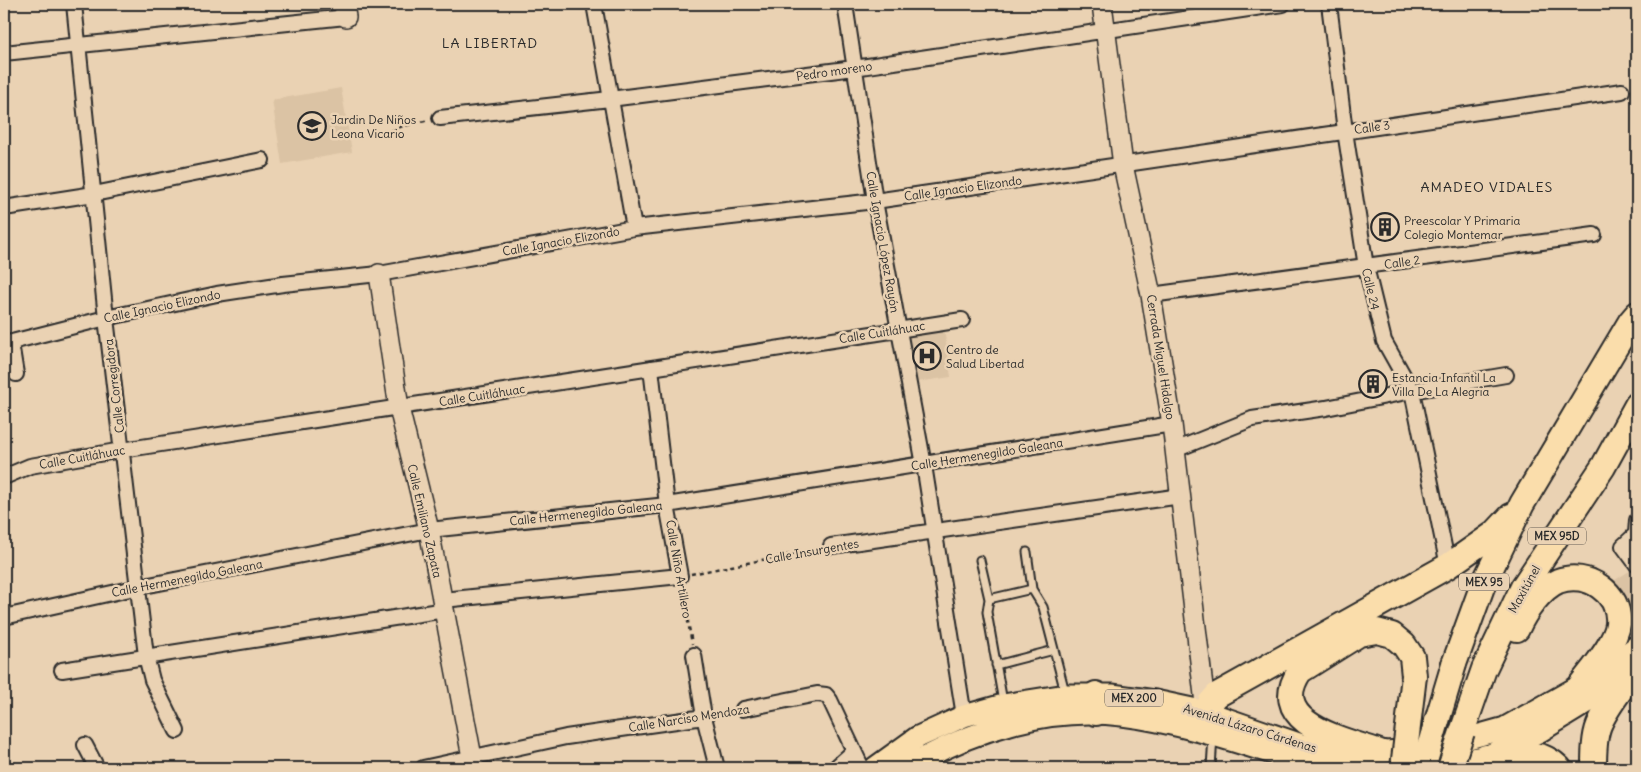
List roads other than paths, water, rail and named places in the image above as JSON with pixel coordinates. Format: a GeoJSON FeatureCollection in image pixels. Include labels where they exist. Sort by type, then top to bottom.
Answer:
{"type":"FeatureCollection","features":[{"type":"Feature","properties":{"kind":"highway"},"geometry":{"type":"LineString","coordinates":[[1206,712],[1210,703],[1217,695],[1448,566],[1495,533],[1522,504],[1631,321],[1637,314]]}},
{"type":"Feature","properties":{"kind":"highway","name":"Maxitúnel"},"geometry":{"type":"LineString","coordinates":[[1450,768],[1484,669],[1523,587],[1603,467],[1637,405]]}},
{"type":"Feature","properties":{"kind":"highway","name":"MEX 95"},"geometry":{"type":"LineString","coordinates":[[1423,768],[1454,664],[1482,587],[1522,504]]}},
{"type":"Feature","properties":{"kind":"highway"},"geometry":{"type":"LineString","coordinates":[[1462,732],[1487,704],[1509,646],[1523,617],[1538,596],[1557,581],[1577,578],[1593,582],[1607,592],[1616,606],[1618,625],[1608,648],[1580,686]]}},
{"type":"Feature","properties":{"kind":"highway"},"geometry":{"type":"LineString","coordinates":[[1377,631],[1392,635],[1404,644],[1412,657],[1414,676],[1399,760],[1318,731],[1303,720],[1294,708],[1291,693],[1295,678],[1300,671],[1359,634],[1377,631]]}},
{"type":"Feature","properties":{"kind":"highway"},"geometry":{"type":"LineString","coordinates":[[1594,768],[1598,726],[1613,700],[1635,672]]}},
{"type":"Feature","properties":{"kind":"highway"},"geometry":{"type":"LineString","coordinates":[[1486,757],[1522,754],[1540,755],[1560,768]]}},
{"type":"Feature","properties":{"kind":"main road","name":"MEX 200"},"geometry":{"type":"LineString","coordinates":[[1399,760],[1504,728],[1580,686],[1620,660],[1637,646]]}},
{"type":"Feature","properties":{"kind":"main road","name":"MEX 200"},"geometry":{"type":"LineString","coordinates":[[1399,760],[1486,757],[1540,731],[1635,672]]}},
{"type":"Feature","properties":{"kind":"main road","name":"Avenida Lázaro Cárdenas"},"geometry":{"type":"LineString","coordinates":[[875,768],[918,737],[964,716],[1003,705],[1066,695],[1096,704],[1122,715],[1213,736],[1321,767]]}},
{"type":"Feature","properties":{"kind":"main road","name":"Avenida Lázaro Cárdenas"},"geometry":{"type":"LineString","coordinates":[[907,768],[957,742],[1012,723],[1096,704],[1155,701],[1206,712],[1313,749],[1399,760]]}},
{"type":"Feature","properties":{"kind":"street","name":"Calle Corregidora"},"geometry":{"type":"LineString","coordinates":[[74,4],[106,318],[146,656],[152,680],[177,731]]}},
{"type":"Feature","properties":{"kind":"street"},"geometry":{"type":"LineString","coordinates":[[594,4],[634,228]]}},
{"type":"Feature","properties":{"kind":"street","name":"Calle Ignacio López Rayón"},"geometry":{"type":"LineString","coordinates":[[845,4],[875,201],[924,464],[933,531],[964,716]]}},
{"type":"Feature","properties":{"kind":"street","name":"Cerrada Miguel Hidalgo"},"geometry":{"type":"LineString","coordinates":[[1102,4],[1124,165],[1151,296],[1172,424],[1206,712]]}},
{"type":"Feature","properties":{"kind":"street","name":"Pedro moreno"},"geometry":{"type":"LineString","coordinates":[[440,118],[610,99],[854,68],[1106,32],[1283,4]]}},
{"type":"Feature","properties":{"kind":"street","name":"Calle 24"},"geometry":{"type":"LineString","coordinates":[[1329,4],[1345,132],[1366,267],[1384,342],[1412,391],[1448,566]]}},
{"type":"Feature","properties":{"kind":"street"},"geometry":{"type":"LineString","coordinates":[[4,54],[345,10]]}},
{"type":"Feature","properties":{"kind":"street","name":"Calle 3"},"geometry":{"type":"LineString","coordinates":[[1124,165],[1622,91]]}},
{"type":"Feature","properties":{"kind":"street"},"geometry":{"type":"LineString","coordinates":[[4,208],[94,194],[262,160]]}},
{"type":"Feature","properties":{"kind":"street","name":"Calle Ignacio Elizondo"},"geometry":{"type":"LineString","coordinates":[[7,343],[106,318],[227,292],[378,274],[634,228],[875,201],[1124,165]]}},
{"type":"Feature","properties":{"kind":"street","name":"Calle 2"},"geometry":{"type":"LineString","coordinates":[[1151,296],[1594,235]]}},
{"type":"Feature","properties":{"kind":"street","name":"Calle Emiliano Zapata"},"geometry":{"type":"LineString","coordinates":[[378,274],[399,408],[444,605],[473,763]]}},
{"type":"Feature","properties":{"kind":"street","name":"Calle Cuitláhuac"},"geometry":{"type":"LineString","coordinates":[[4,477],[30,466],[122,450],[962,320]]}},
{"type":"Feature","properties":{"kind":"street"},"geometry":{"type":"LineString","coordinates":[[7,343],[16,374]]}},
{"type":"Feature","properties":{"kind":"street","name":"Calle Niño Artillero"},"geometry":{"type":"LineString","coordinates":[[444,605],[680,576],[667,505],[651,368]]}},
{"type":"Feature","properties":{"kind":"street"},"geometry":{"type":"LineString","coordinates":[[1175,450],[1252,418],[1326,408],[1506,375]]}},
{"type":"Feature","properties":{"kind":"street","name":"Calle Hermenegildo Galeana"},"geometry":{"type":"LineString","coordinates":[[4,617],[139,587],[428,530],[667,505],[1172,424]]}},
{"type":"Feature","properties":{"kind":"street","name":"Calle Insurgentes"},"geometry":{"type":"LineString","coordinates":[[831,546],[1181,496]]}},
{"type":"Feature","properties":{"kind":"street"},"geometry":{"type":"LineString","coordinates":[[1637,520],[1636,534],[1623,546],[1637,565]]}},
{"type":"Feature","properties":{"kind":"street"},"geometry":{"type":"LineString","coordinates":[[62,670],[444,605]]}},
{"type":"Feature","properties":{"kind":"street"},"geometry":{"type":"LineString","coordinates":[[694,655],[704,717],[717,768]]}},
{"type":"Feature","properties":{"kind":"street","name":"Calle Narciso Mendoza"},"geometry":{"type":"LineString","coordinates":[[742,710],[817,694],[826,695],[862,768]]}},
{"type":"Feature","properties":{"kind":"street","name":"Calle Narciso Mendoza"},"geometry":{"type":"LineString","coordinates":[[423,768],[473,763],[566,737],[704,717]]}},
{"type":"Feature","properties":{"kind":"street"},"geometry":{"type":"LineString","coordinates":[[85,745],[96,768]]}},
{"type":"Feature","properties":{"kind":"street"},"geometry":{"type":"LineString","coordinates":[[835,768],[854,751]]}},
{"type":"Feature","properties":{"kind":"lane"},"geometry":{"type":"LineString","coordinates":[[1027,552],[1032,590],[1043,607],[1066,695]]}},
{"type":"Feature","properties":{"kind":"lane"},"geometry":{"type":"LineString","coordinates":[[980,560],[989,599],[987,612],[1003,705]]}},
{"type":"Feature","properties":{"kind":"lane"},"geometry":{"type":"LineString","coordinates":[[989,599],[1032,590]]}},
{"type":"Feature","properties":{"kind":"lane"},"geometry":{"type":"LineString","coordinates":[[996,664],[1054,650]]}},
{"type":"Feature","properties":{"kind":"lane"},"geometry":{"type":"LineString","coordinates":[[1211,768],[1213,736]]}},
{"type":"Feature","properties":{"kind":"place","name":"Jardin De Niños Leona Vicario"},"geometry":{"type":"Point","coordinates":[312,126]}},
{"type":"Feature","properties":{"kind":"place","name":"Preescolar Y Primaria Colegio Montemar"},"geometry":{"type":"Point","coordinates":[1385,227]}},
{"type":"Feature","properties":{"kind":"place","name":"Centro de Salud Libertad"},"geometry":{"type":"Point","coordinates":[927,356]}},
{"type":"Feature","properties":{"kind":"place","name":"Estancia Infantil La Villa De La Alegria"},"geometry":{"type":"Point","coordinates":[1373,384]}},
{"type":"Feature","properties":{"kind":"district","name":"LA LIBERTAD"},"geometry":{"type":"Point","coordinates":[490,43]}},
{"type":"Feature","properties":{"kind":"district","name":"AMADEO VIDALES"},"geometry":{"type":"Point","coordinates":[1487,187]}}]}
